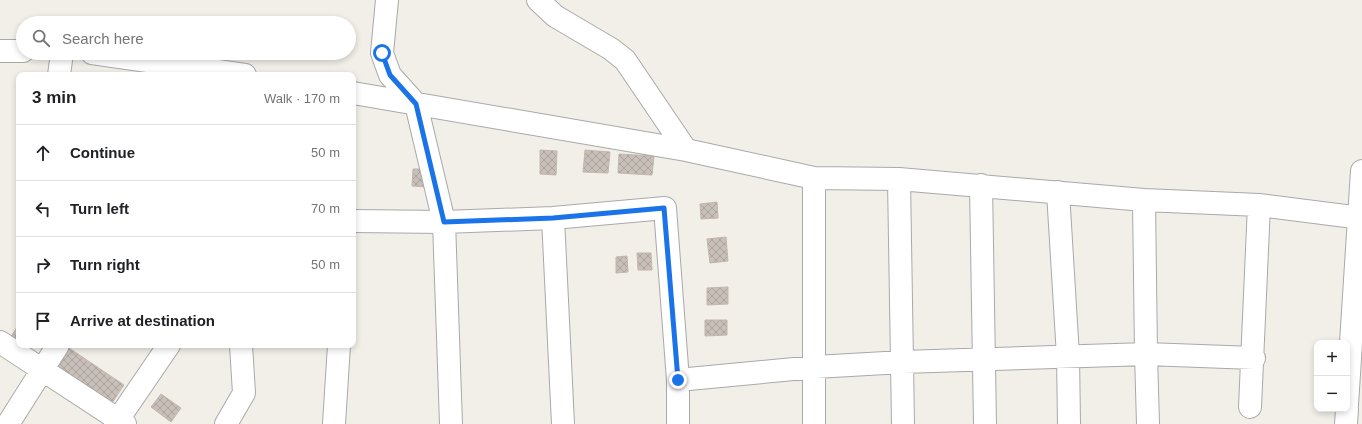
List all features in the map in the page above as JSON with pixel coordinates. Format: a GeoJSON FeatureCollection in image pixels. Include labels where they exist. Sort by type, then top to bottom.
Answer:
{"type":"FeatureCollection","features":[{"type":"Feature","properties":{"kind":"street"},"geometry":{"type":"LineString","coordinates":[[387,0],[382,53],[390,75],[416,104],[444,222],[451,424]]}},
{"type":"Feature","properties":{"kind":"street"},"geometry":{"type":"LineString","coordinates":[[538,0],[555,16],[611,49],[625,60],[686,150]]}},
{"type":"Feature","properties":{"kind":"street"},"geometry":{"type":"LineString","coordinates":[[0,51],[16,51]]}},
{"type":"Feature","properties":{"kind":"street"},"geometry":{"type":"LineString","coordinates":[[59,72],[61,60]]}},
{"type":"Feature","properties":{"kind":"street"},"geometry":{"type":"LineString","coordinates":[[117,60],[146,68],[203,72]]}},
{"type":"Feature","properties":{"kind":"street"},"geometry":{"type":"LineString","coordinates":[[356,94],[686,150],[814,178],[899,179],[1144,200],[1259,205],[1360,218]]}},
{"type":"Feature","properties":{"kind":"street"},"geometry":{"type":"LineString","coordinates":[[1349,376],[1362,171]]}},
{"type":"Feature","properties":{"kind":"street"},"geometry":{"type":"LineString","coordinates":[[814,178],[814,424]]}},
{"type":"Feature","properties":{"kind":"street"},"geometry":{"type":"LineString","coordinates":[[899,179],[904,424]]}},
{"type":"Feature","properties":{"kind":"street"},"geometry":{"type":"LineString","coordinates":[[981,185],[985,424]]}},
{"type":"Feature","properties":{"kind":"street"},"geometry":{"type":"LineString","coordinates":[[1058,192],[1068,356],[1069,424]]}},
{"type":"Feature","properties":{"kind":"street"},"geometry":{"type":"LineString","coordinates":[[1144,200],[1148,424]]}},
{"type":"Feature","properties":{"kind":"street"},"geometry":{"type":"LineString","coordinates":[[1250,407],[1254,358],[1259,205]]}},
{"type":"Feature","properties":{"kind":"street"},"geometry":{"type":"LineString","coordinates":[[356,221],[444,222],[553,218],[664,208],[678,380],[678,424]]}},
{"type":"Feature","properties":{"kind":"street"},"geometry":{"type":"LineString","coordinates":[[553,218],[563,424]]}},
{"type":"Feature","properties":{"kind":"street"},"geometry":{"type":"LineString","coordinates":[[0,342],[119,422],[167,348]]}},
{"type":"Feature","properties":{"kind":"street"},"geometry":{"type":"LineString","coordinates":[[8,424],[56,348]]}},
{"type":"Feature","properties":{"kind":"street"},"geometry":{"type":"LineString","coordinates":[[226,424],[244,393],[241,348]]}},
{"type":"Feature","properties":{"kind":"street"},"geometry":{"type":"LineString","coordinates":[[334,424],[339,348]]}},
{"type":"Feature","properties":{"kind":"street"},"geometry":{"type":"LineString","coordinates":[[678,380],[815,367],[902,362],[1146,354],[1254,358]]}},
{"type":"Feature","properties":{"kind":"street"},"geometry":{"type":"LineString","coordinates":[[1346,424],[1347,412]]}},
{"type":"Feature","properties":{"kind":"building"},"geometry":{"type":"Polygon","coordinates":[[[540,150],[557,151],[556,175],[540,174],[540,150]]]}},
{"type":"Feature","properties":{"kind":"building"},"geometry":{"type":"Polygon","coordinates":[[[585,150],[610,152],[608,173],[583,172],[585,150]]]}},
{"type":"Feature","properties":{"kind":"building"},"geometry":{"type":"Polygon","coordinates":[[[619,154],[654,156],[652,175],[618,173],[619,154]]]}},
{"type":"Feature","properties":{"kind":"building"},"geometry":{"type":"Polygon","coordinates":[[[413,169],[427,169],[426,187],[412,186],[413,169]]]}},
{"type":"Feature","properties":{"kind":"building"},"geometry":{"type":"Polygon","coordinates":[[[717,202],[718,218],[701,219],[700,204],[717,202]]]}},
{"type":"Feature","properties":{"kind":"building"},"geometry":{"type":"Polygon","coordinates":[[[726,237],[728,261],[710,263],[707,239],[726,237]]]}},
{"type":"Feature","properties":{"kind":"building"},"geometry":{"type":"Polygon","coordinates":[[[637,253],[651,253],[652,270],[638,270],[637,253]]]}},
{"type":"Feature","properties":{"kind":"building"},"geometry":{"type":"Polygon","coordinates":[[[627,256],[628,272],[616,273],[616,257],[627,256]]]}},
{"type":"Feature","properties":{"kind":"building"},"geometry":{"type":"Polygon","coordinates":[[[728,287],[728,304],[707,305],[707,288],[728,287]]]}},
{"type":"Feature","properties":{"kind":"building"},"geometry":{"type":"Polygon","coordinates":[[[705,320],[727,320],[727,335],[705,336],[705,320]]]}},
{"type":"Feature","properties":{"kind":"building"},"geometry":{"type":"Polygon","coordinates":[[[16,329],[16,348],[30,348],[25,355],[7,343],[16,329]]]}},
{"type":"Feature","properties":{"kind":"building"},"geometry":{"type":"Polygon","coordinates":[[[69,348],[124,385],[110,406],[55,369],[69,348]]]}},
{"type":"Feature","properties":{"kind":"building"},"geometry":{"type":"Polygon","coordinates":[[[161,394],[181,408],[171,422],[151,407],[161,394]]]}},
{"type":"Feature","properties":{"kind":"route"},"geometry":{"type":"LineString","coordinates":[[382,53],[390,75],[416,104],[444,222],[553,218],[664,208],[678,380]]}}]}
